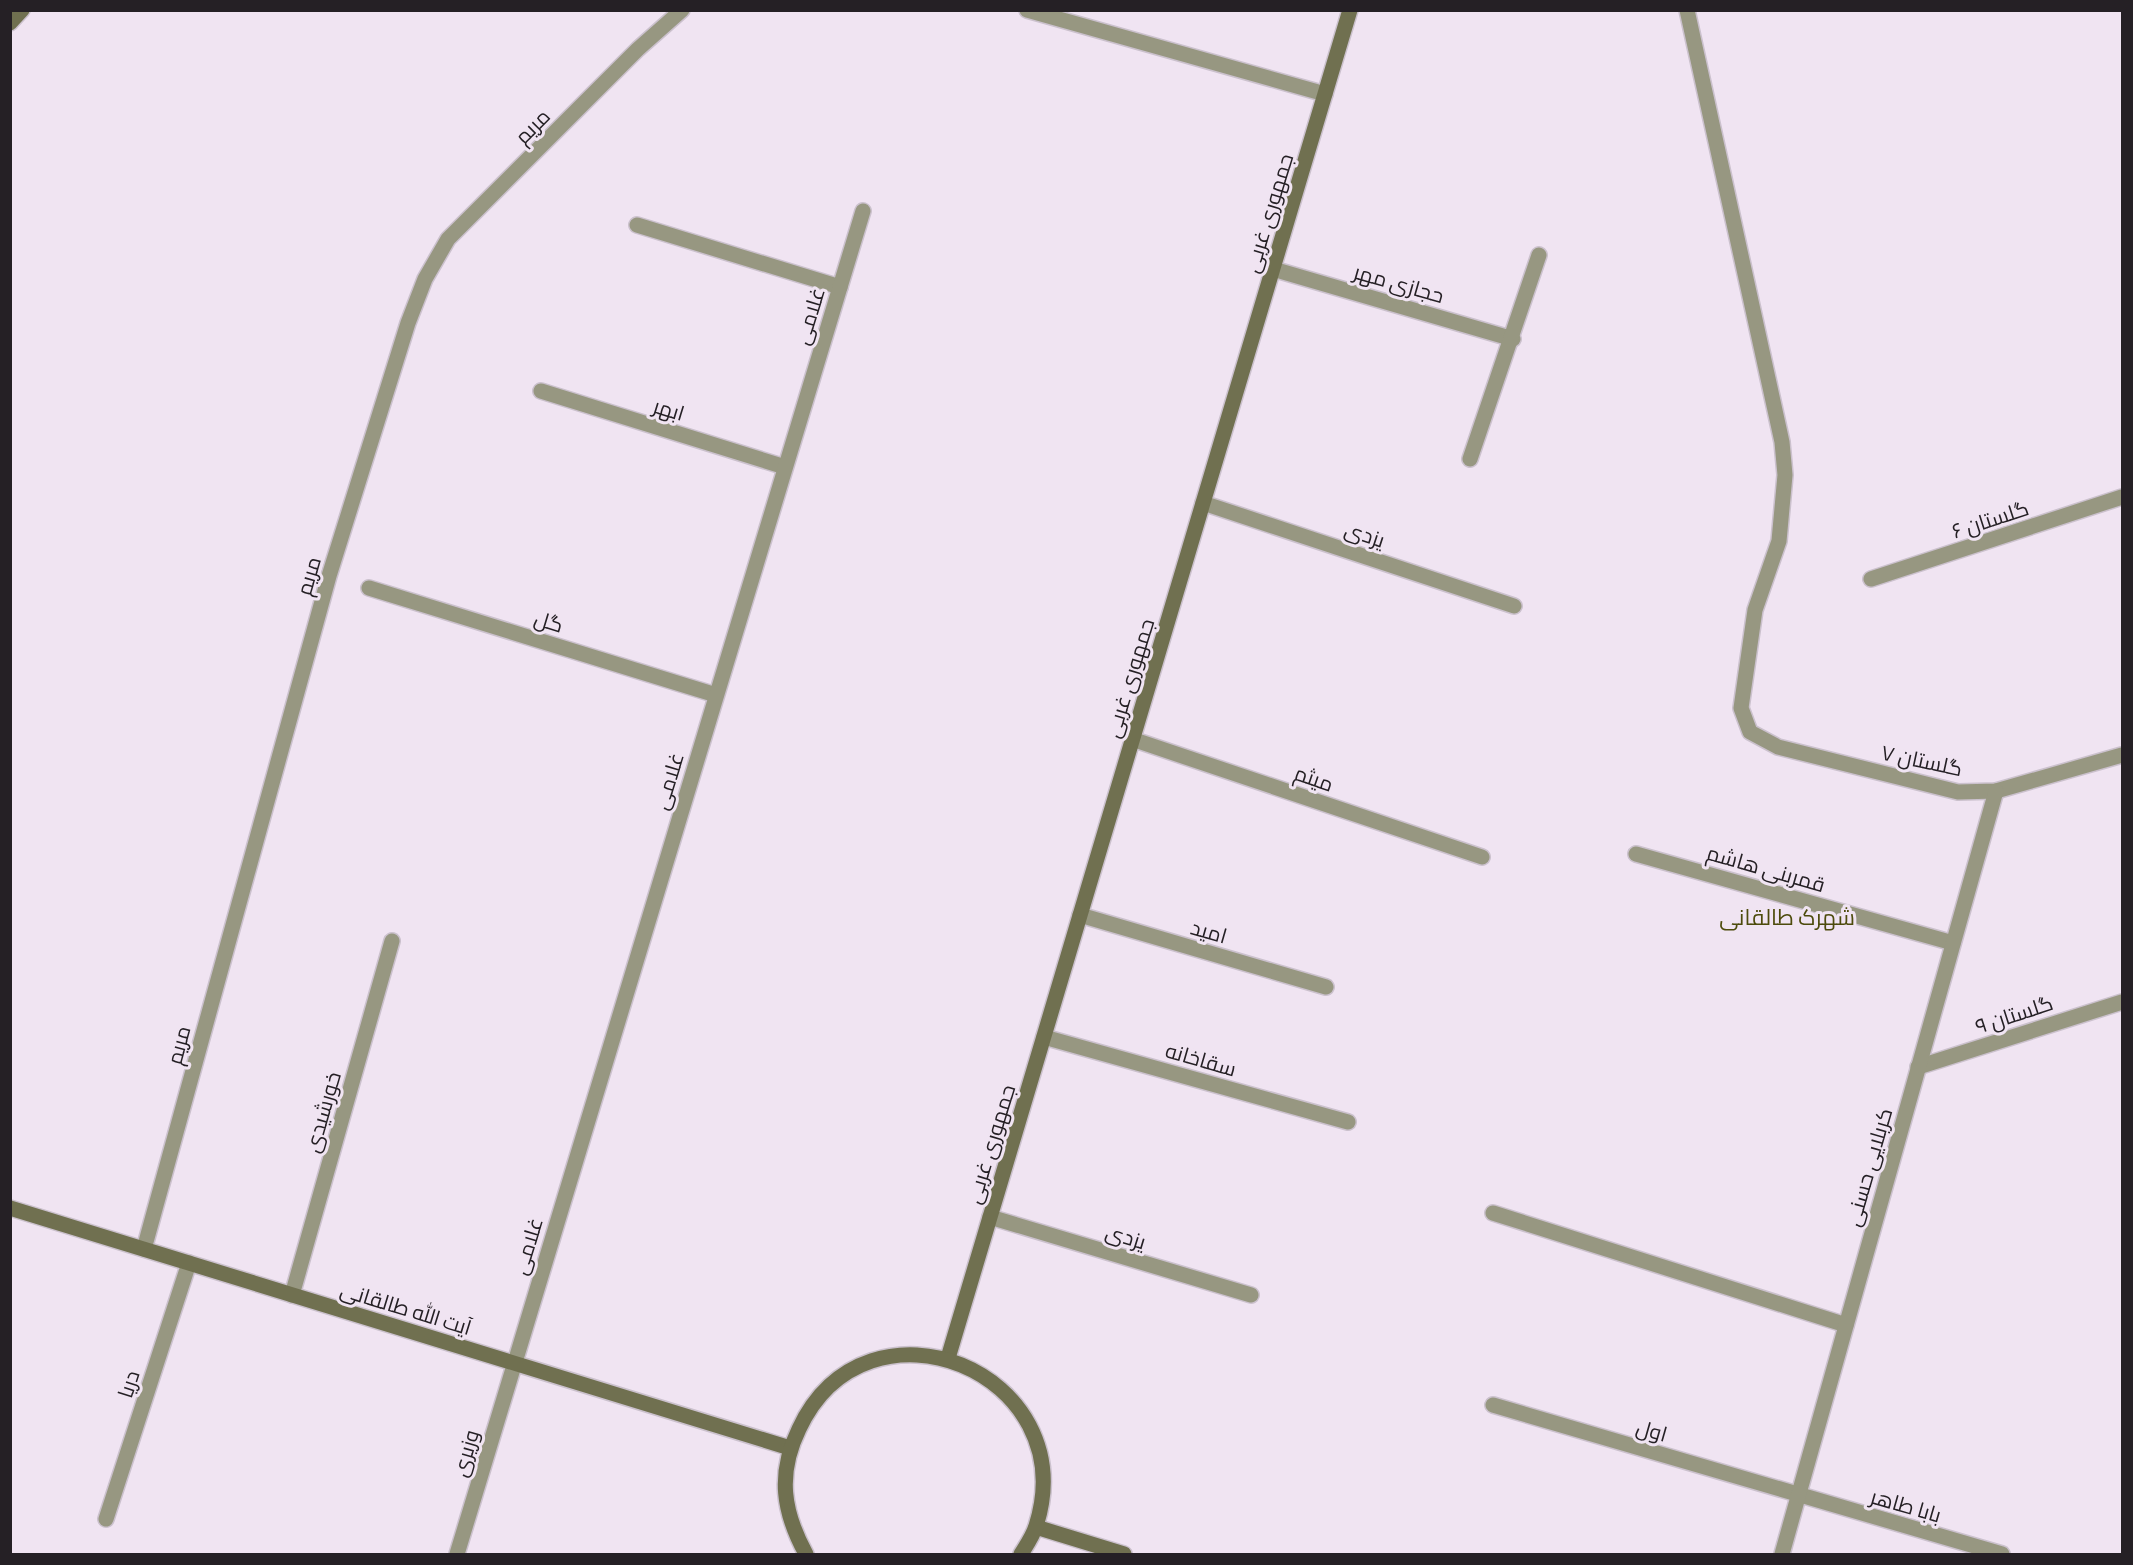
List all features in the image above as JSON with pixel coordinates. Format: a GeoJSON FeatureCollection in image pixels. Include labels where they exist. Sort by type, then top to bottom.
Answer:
{"type":"FeatureCollection","features":[{"type":"Feature","properties":{"kind":"street"},"geometry":{"type":"LineString","coordinates":[[10,23],[22,10]]}},
{"type":"Feature","properties":{"kind":"street","name":"مریم"},"geometry":{"type":"LineString","coordinates":[[144,1249],[329,576],[408,323],[425,279],[448,239],[638,49],[682,10]]}},
{"type":"Feature","properties":{"kind":"street"},"geometry":{"type":"LineString","coordinates":[[1027,10],[1325,94]]}},
{"type":"Feature","properties":{"kind":"street","name":"جمهوری غربی"},"geometry":{"type":"LineString","coordinates":[[948,1358],[1350,10]]}},
{"type":"Feature","properties":{"kind":"street","name":"گلستان ۷"},"geometry":{"type":"LineString","coordinates":[[1687,10],[1782,442],[1785,476],[1779,541],[1755,610],[1741,708],[1750,732],[1778,747],[1958,792],[1996,791],[2122,755]]}},
{"type":"Feature","properties":{"kind":"street","name":"غلامی"},"geometry":{"type":"LineString","coordinates":[[513,1362],[863,211]]}},
{"type":"Feature","properties":{"kind":"street"},"geometry":{"type":"LineString","coordinates":[[637,225],[840,287]]}},
{"type":"Feature","properties":{"kind":"street"},"geometry":{"type":"LineString","coordinates":[[1470,459],[1513,339],[1539,255]]}},
{"type":"Feature","properties":{"kind":"street","name":"حجازی مهر"},"geometry":{"type":"LineString","coordinates":[[1273,268],[1513,339]]}},
{"type":"Feature","properties":{"kind":"street","name":"ابهر"},"geometry":{"type":"LineString","coordinates":[[541,391],[785,467]]}},
{"type":"Feature","properties":{"kind":"street","name":"گلستان ۶"},"geometry":{"type":"LineString","coordinates":[[1871,579],[2122,497]]}},
{"type":"Feature","properties":{"kind":"street","name":"یزدی"},"geometry":{"type":"LineString","coordinates":[[1203,503],[1514,606]]}},
{"type":"Feature","properties":{"kind":"street","name":"گل"},"geometry":{"type":"LineString","coordinates":[[369,588],[716,695]]}},
{"type":"Feature","properties":{"kind":"street","name":"میثم"},"geometry":{"type":"LineString","coordinates":[[1132,739],[1482,858]]}},
{"type":"Feature","properties":{"kind":"street","name":"کربلایی حسنی"},"geometry":{"type":"LineString","coordinates":[[1782,1554],[1996,791]]}},
{"type":"Feature","properties":{"kind":"street","name":"قمربنی هاشم"},"geometry":{"type":"LineString","coordinates":[[1636,854],[1953,943]]}},
{"type":"Feature","properties":{"kind":"street","name":"امید"},"geometry":{"type":"LineString","coordinates":[[1080,915],[1326,987]]}},
{"type":"Feature","properties":{"kind":"street","name":"خورشیدی"},"geometry":{"type":"LineString","coordinates":[[292,1295],[392,941]]}},
{"type":"Feature","properties":{"kind":"street","name":"گلستان ۹"},"geometry":{"type":"LineString","coordinates":[[1918,1067],[2122,1002]]}},
{"type":"Feature","properties":{"kind":"street","name":"سقاخانه"},"geometry":{"type":"LineString","coordinates":[[1044,1037],[1348,1122]]}},
{"type":"Feature","properties":{"kind":"street","name":"آیت الله طالقانی"},"geometry":{"type":"LineString","coordinates":[[10,1208],[790,1448]]}},
{"type":"Feature","properties":{"kind":"street"},"geometry":{"type":"LineString","coordinates":[[1493,1214],[1846,1325]]}},
{"type":"Feature","properties":{"kind":"street","name":"یزدی"},"geometry":{"type":"LineString","coordinates":[[990,1217],[1251,1295]]}},
{"type":"Feature","properties":{"kind":"street","name":"دریا"},"geometry":{"type":"LineString","coordinates":[[106,1519],[189,1263]]}},
{"type":"Feature","properties":{"kind":"street"},"geometry":{"type":"LineString","coordinates":[[806,1554],[792,1528],[784,1488],[790,1448],[807,1412],[834,1382],[869,1362],[908,1354],[948,1358],[986,1376],[1017,1405],[1037,1443],[1043,1485],[1036,1527],[1021,1554]]}},
{"type":"Feature","properties":{"kind":"street","name":"وزیری"},"geometry":{"type":"LineString","coordinates":[[457,1554],[513,1362]]}},
{"type":"Feature","properties":{"kind":"street","name":"اول"},"geometry":{"type":"LineString","coordinates":[[1493,1405],[1798,1495]]}},
{"type":"Feature","properties":{"kind":"street","name":"بابا طاهر"},"geometry":{"type":"LineString","coordinates":[[1798,1495],[2002,1554]]}},
{"type":"Feature","properties":{"kind":"street"},"geometry":{"type":"LineString","coordinates":[[1036,1527],[1124,1554]]}},
{"type":"Feature","properties":{"kind":"district","name":"شهرک طالقانی"},"geometry":{"type":"Point","coordinates":[1787,917]}}]}
